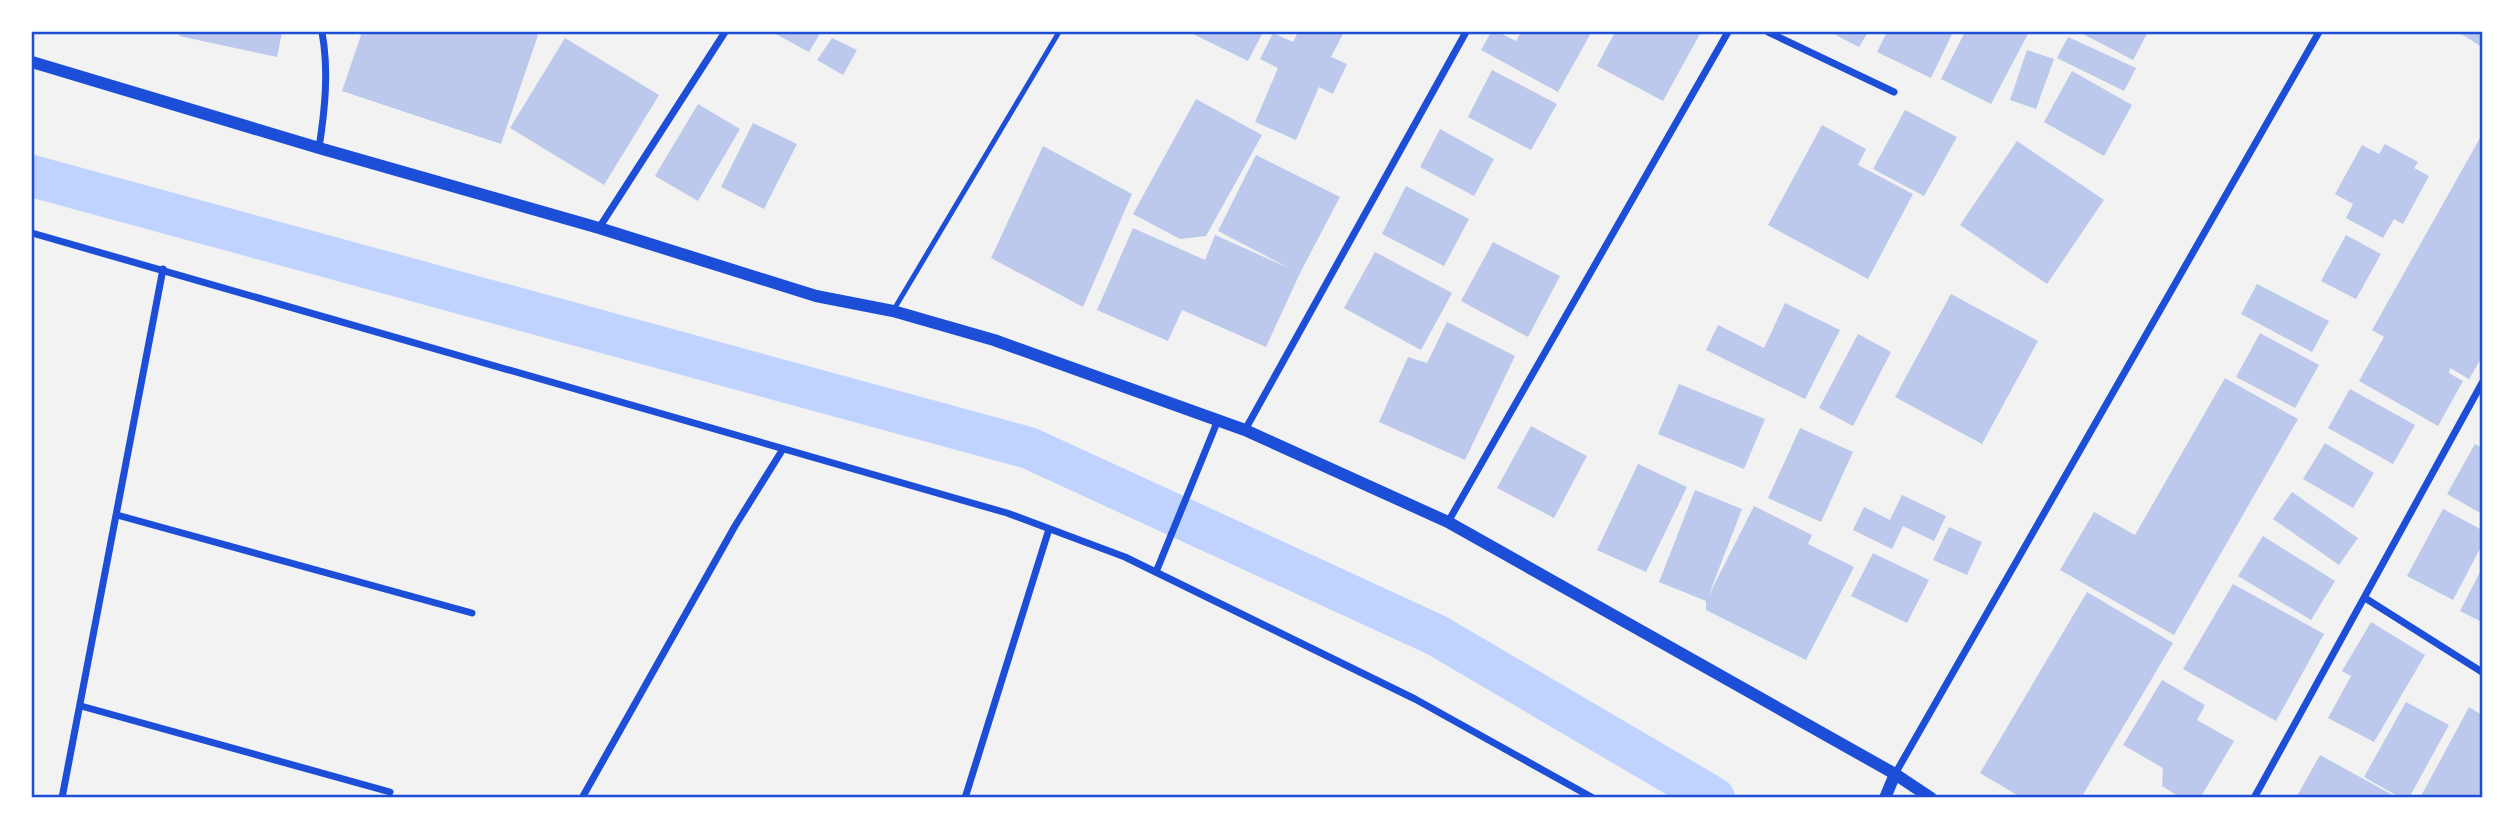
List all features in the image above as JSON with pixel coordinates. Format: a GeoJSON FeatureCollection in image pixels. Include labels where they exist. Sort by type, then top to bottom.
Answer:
{"type":"FeatureCollection","features":[{"type":"Feature","properties":{"kind":"street"},"geometry":{"type":"LineString","coordinates":[[319,148],[327,95],[322,32]]}},
{"type":"Feature","properties":{"kind":"street"},"geometry":{"type":"LineString","coordinates":[[598,228],[725,32]]}},
{"type":"Feature","properties":{"kind":"street"},"geometry":{"type":"LineString","coordinates":[[1245,430],[1466,32]]}},
{"type":"Feature","properties":{"kind":"street"},"geometry":{"type":"LineString","coordinates":[[1448,522],[1728,32]]}},
{"type":"Feature","properties":{"kind":"street"},"geometry":{"type":"LineString","coordinates":[[1768,32],[1895,92]]}},
{"type":"Feature","properties":{"kind":"street"},"geometry":{"type":"LineString","coordinates":[[1885,797],[1895,774],[2319,32]]}},
{"type":"Feature","properties":{"kind":"street"},"geometry":{"type":"LineString","coordinates":[[32,62],[598,228],[816,296],[893,311],[994,340],[1245,430],[1448,522],[1895,774],[1931,797]]}},
{"type":"Feature","properties":{"kind":"street"},"geometry":{"type":"LineString","coordinates":[[32,233],[1007,513],[1125,557],[1156,572],[1415,699],[1593,797]]}},
{"type":"Feature","properties":{"kind":"street"},"geometry":{"type":"LineString","coordinates":[[62,797],[163,269]]}},
{"type":"Feature","properties":{"kind":"street"},"geometry":{"type":"LineString","coordinates":[[2254,797],[2483,383]]}},
{"type":"Feature","properties":{"kind":"street"},"geometry":{"type":"LineString","coordinates":[[1156,572],[1218,420]]}},
{"type":"Feature","properties":{"kind":"street"},"geometry":{"type":"LineString","coordinates":[[582,797],[735,526],[783,449]]}},
{"type":"Feature","properties":{"kind":"street"},"geometry":{"type":"LineString","coordinates":[[117,516],[472,613]]}},
{"type":"Feature","properties":{"kind":"street"},"geometry":{"type":"LineString","coordinates":[[965,797],[1049,529]]}},
{"type":"Feature","properties":{"kind":"street"},"geometry":{"type":"LineString","coordinates":[[2365,598],[2483,672]]}},
{"type":"Feature","properties":{"kind":"street"},"geometry":{"type":"LineString","coordinates":[[81,706],[390,792]]}},
{"type":"Feature","properties":{"kind":"lane"},"geometry":{"type":"LineString","coordinates":[[893,311],[1059,32]]}},
{"type":"Feature","properties":{"kind":"building"},"geometry":{"type":"Polygon","coordinates":[[[180,32],[282,32],[277,57],[179,36],[180,32]]]}},
{"type":"Feature","properties":{"kind":"building"},"geometry":{"type":"Polygon","coordinates":[[[362,32],[539,32],[501,144],[342,91],[362,32]]]}},
{"type":"Feature","properties":{"kind":"building"},"geometry":{"type":"Polygon","coordinates":[[[772,32],[821,32],[809,52],[772,32]]]}},
{"type":"Feature","properties":{"kind":"building"},"geometry":{"type":"Polygon","coordinates":[[[1189,32],[1263,32],[1248,61],[1189,32]]]}},
{"type":"Feature","properties":{"kind":"building"},"geometry":{"type":"Polygon","coordinates":[[[1298,32],[1344,32],[1331,57],[1347,64],[1333,94],[1319,87],[1296,140],[1255,122],[1278,68],[1260,59],[1273,33],[1293,42],[1298,32]]]}},
{"type":"Feature","properties":{"kind":"building"},"geometry":{"type":"Polygon","coordinates":[[[1491,32],[1498,32],[1516,41],[1521,32],[1591,33],[1558,92],[1481,50],[1491,32]]]}},
{"type":"Feature","properties":{"kind":"building"},"geometry":{"type":"Polygon","coordinates":[[[1615,32],[1701,32],[1663,101],[1597,66],[1615,32]]]}},
{"type":"Feature","properties":{"kind":"building"},"geometry":{"type":"Polygon","coordinates":[[[1830,32],[1868,32],[1859,47],[1830,32]]]}},
{"type":"Feature","properties":{"kind":"building"},"geometry":{"type":"Polygon","coordinates":[[[1887,32],[1953,32],[1931,78],[1877,52],[1887,32]]]}},
{"type":"Feature","properties":{"kind":"building"},"geometry":{"type":"Polygon","coordinates":[[[1965,32],[2029,32],[1991,104],[1941,79],[1965,32]]]}},
{"type":"Feature","properties":{"kind":"building"},"geometry":{"type":"Polygon","coordinates":[[[2079,32],[2148,32],[2133,60],[2079,32]]]}},
{"type":"Feature","properties":{"kind":"building"},"geometry":{"type":"Polygon","coordinates":[[[2458,32],[2482,32],[2482,47],[2458,32]]]}},
{"type":"Feature","properties":{"kind":"building"},"geometry":{"type":"Polygon","coordinates":[[[2068,37],[2136,68],[2124,91],[2057,58],[2068,37]]]}},
{"type":"Feature","properties":{"kind":"building"},"geometry":{"type":"Polygon","coordinates":[[[565,38],[659,95],[604,185],[510,128],[565,38]]]}},
{"type":"Feature","properties":{"kind":"building"},"geometry":{"type":"Polygon","coordinates":[[[832,38],[857,50],[843,75],[817,60],[832,38]]]}},
{"type":"Feature","properties":{"kind":"building"},"geometry":{"type":"Polygon","coordinates":[[[2027,50],[2054,59],[2036,109],[2010,100],[2027,50]]]}},
{"type":"Feature","properties":{"kind":"building"},"geometry":{"type":"Polygon","coordinates":[[[1492,70],[1557,104],[1531,150],[1468,117],[1492,70]]]}},
{"type":"Feature","properties":{"kind":"building"},"geometry":{"type":"Polygon","coordinates":[[[2072,71],[2132,105],[2104,156],[2044,122],[2072,71]]]}},
{"type":"Feature","properties":{"kind":"building"},"geometry":{"type":"Polygon","coordinates":[[[1196,99],[1262,135],[1206,236],[1180,239],[1133,214],[1196,99]]]}},
{"type":"Feature","properties":{"kind":"building"},"geometry":{"type":"Polygon","coordinates":[[[698,104],[740,129],[698,201],[655,176],[698,104]]]}},
{"type":"Feature","properties":{"kind":"building"},"geometry":{"type":"Polygon","coordinates":[[[1905,110],[1957,137],[1924,196],[1873,169],[1905,110]]]}},
{"type":"Feature","properties":{"kind":"building"},"geometry":{"type":"Polygon","coordinates":[[[753,123],[797,144],[764,209],[721,187],[753,123]]]}},
{"type":"Feature","properties":{"kind":"building"},"geometry":{"type":"Polygon","coordinates":[[[1822,125],[1866,149],[1858,165],[1913,194],[1868,279],[1768,225],[1822,125]]]}},
{"type":"Feature","properties":{"kind":"building"},"geometry":{"type":"Polygon","coordinates":[[[1440,129],[1494,159],[1474,196],[1420,167],[1440,129]]]}},
{"type":"Feature","properties":{"kind":"building"},"geometry":{"type":"Polygon","coordinates":[[[2480,138],[2482,357],[2469,379],[2450,368],[2449,373],[2463,381],[2438,426],[2359,381],[2384,337],[2372,330],[2480,138]]]}},
{"type":"Feature","properties":{"kind":"building"},"geometry":{"type":"Polygon","coordinates":[[[2017,141],[2104,200],[2047,284],[1960,225],[2017,141]]]}},
{"type":"Feature","properties":{"kind":"building"},"geometry":{"type":"Polygon","coordinates":[[[2385,144],[2418,162],[2414,168],[2429,176],[2403,224],[2394,219],[2383,238],[2346,218],[2353,204],[2335,194],[2362,145],[2379,154],[2385,144]]]}},
{"type":"Feature","properties":{"kind":"building"},"geometry":{"type":"Polygon","coordinates":[[[1043,146],[1132,194],[1083,307],[991,258],[1043,146]]]}},
{"type":"Feature","properties":{"kind":"building"},"geometry":{"type":"Polygon","coordinates":[[[1256,155],[1340,197],[1300,273],[1266,347],[1182,310],[1168,341],[1097,310],[1133,228],[1205,260],[1215,235],[1291,269],[1218,231],[1256,155]]]}},
{"type":"Feature","properties":{"kind":"building"},"geometry":{"type":"Polygon","coordinates":[[[1406,186],[1469,219],[1444,266],[1382,234],[1406,186]]]}},
{"type":"Feature","properties":{"kind":"building"},"geometry":{"type":"Polygon","coordinates":[[[2346,235],[2381,254],[2356,299],[2321,281],[2346,235]]]}},
{"type":"Feature","properties":{"kind":"building"},"geometry":{"type":"Polygon","coordinates":[[[1493,242],[1560,276],[1528,337],[1461,301],[1493,242]]]}},
{"type":"Feature","properties":{"kind":"building"},"geometry":{"type":"Polygon","coordinates":[[[1375,252],[1452,293],[1421,350],[1344,308],[1375,252]]]}},
{"type":"Feature","properties":{"kind":"building"},"geometry":{"type":"Polygon","coordinates":[[[2257,284],[2329,321],[2312,352],[2241,314],[2257,284]]]}},
{"type":"Feature","properties":{"kind":"building"},"geometry":{"type":"Polygon","coordinates":[[[1951,294],[2038,341],[1982,444],[1895,397],[1951,294]]]}},
{"type":"Feature","properties":{"kind":"building"},"geometry":{"type":"Polygon","coordinates":[[[1785,303],[1840,330],[1805,399],[1706,350],[1718,325],[1764,348],[1785,303]]]}},
{"type":"Feature","properties":{"kind":"building"},"geometry":{"type":"Polygon","coordinates":[[[1447,322],[1515,356],[1465,460],[1379,422],[1408,357],[1427,363],[1447,322]]]}},
{"type":"Feature","properties":{"kind":"building"},"geometry":{"type":"Polygon","coordinates":[[[2260,333],[2319,365],[2295,408],[2236,377],[2260,333]]]}},
{"type":"Feature","properties":{"kind":"building"},"geometry":{"type":"Polygon","coordinates":[[[1858,334],[1891,352],[1853,426],[1819,408],[1858,334]]]}},
{"type":"Feature","properties":{"kind":"building"},"geometry":{"type":"Polygon","coordinates":[[[2225,378],[2298,419],[2174,635],[2060,570],[2094,512],[2135,535],[2225,378]]]}},
{"type":"Feature","properties":{"kind":"building"},"geometry":{"type":"Polygon","coordinates":[[[1679,384],[1765,419],[1744,469],[1658,434],[1679,384]]]}},
{"type":"Feature","properties":{"kind":"building"},"geometry":{"type":"Polygon","coordinates":[[[2350,389],[2415,425],[2393,464],[2328,428],[2350,389]]]}},
{"type":"Feature","properties":{"kind":"building"},"geometry":{"type":"Polygon","coordinates":[[[1531,426],[1587,456],[1554,518],[1497,488],[1531,426]]]}},
{"type":"Feature","properties":{"kind":"building"},"geometry":{"type":"Polygon","coordinates":[[[1800,428],[1853,452],[1821,522],[1768,498],[1800,428]]]}},
{"type":"Feature","properties":{"kind":"building"},"geometry":{"type":"Polygon","coordinates":[[[2325,443],[2374,473],[2353,508],[2303,479],[2325,443]]]}},
{"type":"Feature","properties":{"kind":"building"},"geometry":{"type":"Polygon","coordinates":[[[2475,444],[2482,448],[2482,514],[2447,494],[2475,444]]]}},
{"type":"Feature","properties":{"kind":"building"},"geometry":{"type":"Polygon","coordinates":[[[1638,464],[1687,487],[1646,572],[1597,550],[1638,464]]]}},
{"type":"Feature","properties":{"kind":"building"},"geometry":{"type":"Polygon","coordinates":[[[1695,490],[1742,509],[1708,597],[1754,506],[1812,535],[1808,544],[1854,567],[1806,660],[1706,610],[1706,601],[1659,582],[1695,490]]]}},
{"type":"Feature","properties":{"kind":"building"},"geometry":{"type":"Polygon","coordinates":[[[2292,492],[2358,538],[2339,565],[2273,519],[2292,492]]]}},
{"type":"Feature","properties":{"kind":"building"},"geometry":{"type":"Polygon","coordinates":[[[1902,495],[1946,516],[1934,541],[1903,526],[1892,549],[1853,530],[1864,507],[1890,520],[1902,495]]]}},
{"type":"Feature","properties":{"kind":"building"},"geometry":{"type":"Polygon","coordinates":[[[2443,509],[2482,530],[2482,545],[2453,600],[2407,576],[2443,509]]]}},
{"type":"Feature","properties":{"kind":"building"},"geometry":{"type":"Polygon","coordinates":[[[1949,527],[1982,542],[1967,575],[1933,560],[1949,527]]]}},
{"type":"Feature","properties":{"kind":"building"},"geometry":{"type":"Polygon","coordinates":[[[2263,536],[2335,581],[2311,620],[2238,576],[2263,536]]]}},
{"type":"Feature","properties":{"kind":"building"},"geometry":{"type":"Polygon","coordinates":[[[1873,553],[1929,580],[1907,623],[1851,596],[1873,553]]]}},
{"type":"Feature","properties":{"kind":"building"},"geometry":{"type":"Polygon","coordinates":[[[2482,568],[2482,622],[2460,611],[2482,568]]]}},
{"type":"Feature","properties":{"kind":"building"},"geometry":{"type":"Polygon","coordinates":[[[2233,584],[2324,634],[2276,721],[2183,669],[2233,584]]]}},
{"type":"Feature","properties":{"kind":"building"},"geometry":{"type":"Polygon","coordinates":[[[2087,592],[2173,643],[2081,798],[2022,798],[1980,773],[2087,592]]]}},
{"type":"Feature","properties":{"kind":"building"},"geometry":{"type":"Polygon","coordinates":[[[2371,622],[2425,655],[2374,742],[2328,718],[2351,676],[2342,671],[2371,622]]]}},
{"type":"Feature","properties":{"kind":"building"},"geometry":{"type":"Polygon","coordinates":[[[2162,680],[2205,705],[2197,720],[2234,741],[2200,798],[2181,798],[2162,786],[2163,768],[2123,745],[2162,680]]]}},
{"type":"Feature","properties":{"kind":"building"},"geometry":{"type":"Polygon","coordinates":[[[2406,702],[2449,725],[2409,798],[2401,798],[2364,777],[2406,702]]]}},
{"type":"Feature","properties":{"kind":"building"},"geometry":{"type":"Polygon","coordinates":[[[2469,707],[2482,715],[2482,798],[2420,798],[2469,707]]]}},
{"type":"Feature","properties":{"kind":"building"},"geometry":{"type":"Polygon","coordinates":[[[2320,755],[2398,798],[2296,798],[2320,755]]]}},
{"type":"Feature","properties":{"kind":"waterway"},"geometry":{"type":"LineString","coordinates":[[32,176],[1029,448],[1436,635],[1714,798]]}}]}
